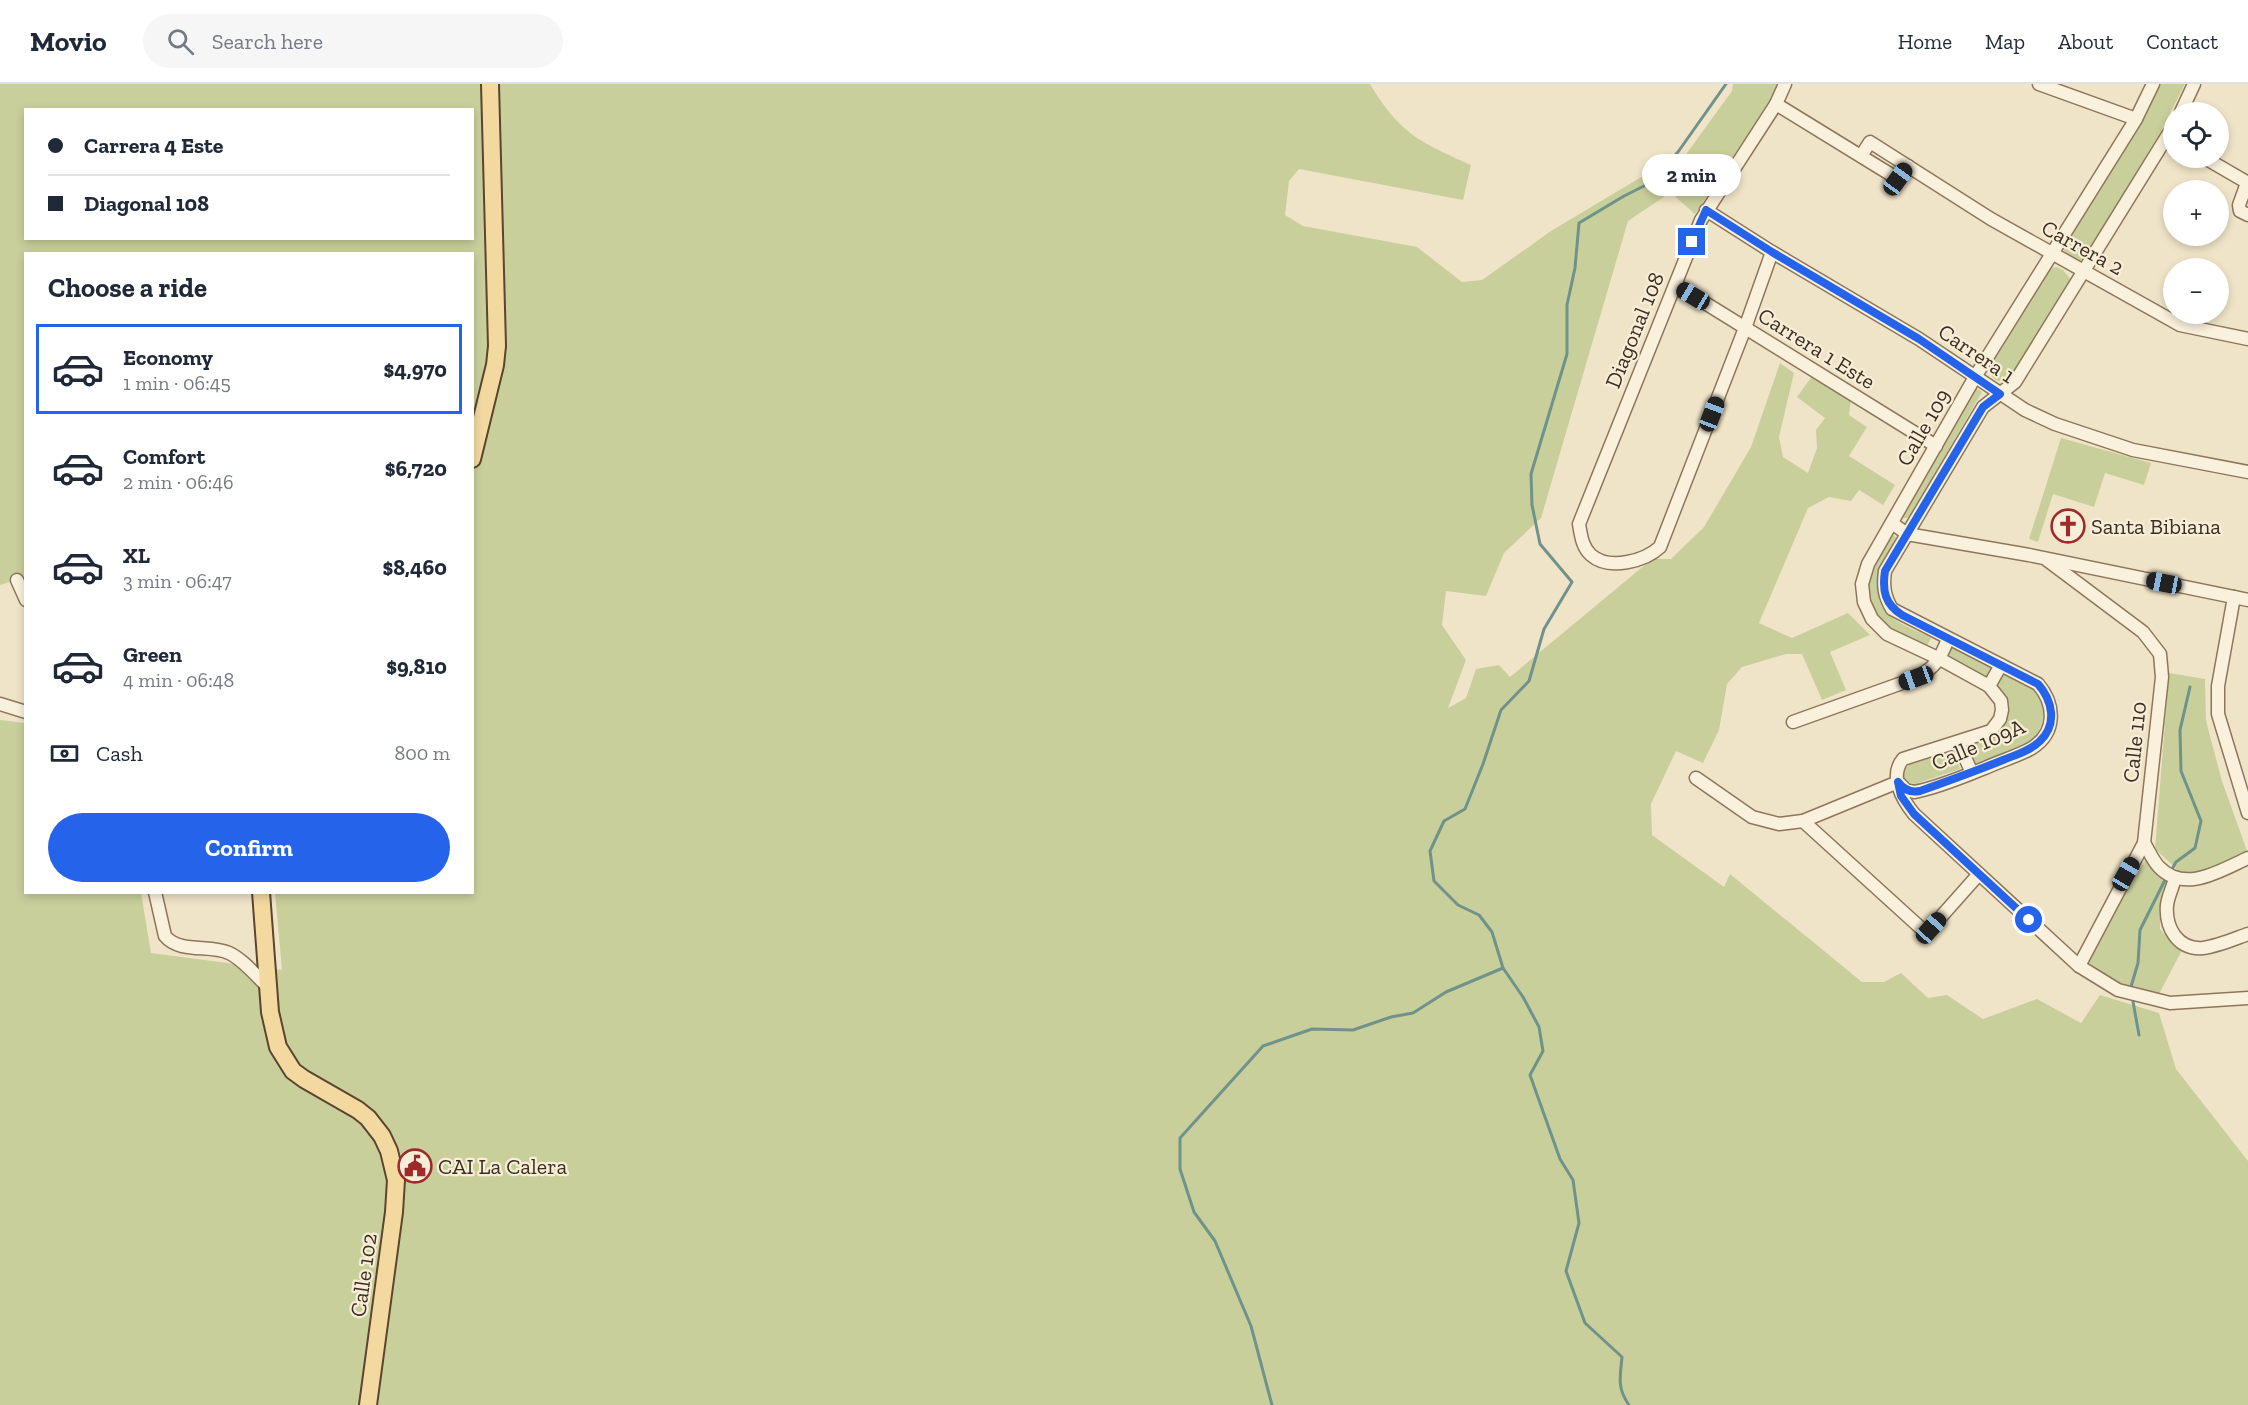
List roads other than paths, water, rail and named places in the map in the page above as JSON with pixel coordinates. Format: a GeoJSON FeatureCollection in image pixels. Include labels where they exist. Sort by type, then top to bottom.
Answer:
{"type":"FeatureCollection","features":[{"type":"Feature","properties":{"kind":"main road"},"geometry":{"type":"LineString","coordinates":[[474,451],[493,376],[498,346],[490,84]]}},
{"type":"Feature","properties":{"kind":"main road","name":"Calle 102"},"geometry":{"type":"LineString","coordinates":[[261,894],[272,1029],[284,1060],[304,1079],[368,1118],[382,1136],[389,1151],[396,1180],[396,1196],[368,1405]]}},
{"type":"Feature","properties":{"kind":"street","name":"Diagonal 108"},"geometry":{"type":"LineString","coordinates":[[1745,328],[1660,547],[1653,554],[1624,562],[1606,563],[1591,555],[1583,543],[1579,524],[1706,210],[1776,104],[1785,84]]}},
{"type":"Feature","properties":{"kind":"street"},"geometry":{"type":"LineString","coordinates":[[2039,84],[2136,119]]}},
{"type":"Feature","properties":{"kind":"street","name":"Calle 109"},"geometry":{"type":"LineString","coordinates":[[1989,686],[1887,634],[1872,619],[1864,603],[1862,584],[1868,564],[1975,377],[2136,119],[2153,84]]}},
{"type":"Feature","properties":{"kind":"street"},"geometry":{"type":"LineString","coordinates":[[2186,102],[2194,84]]}},
{"type":"Feature","properties":{"kind":"street","name":"Carrera 2"},"geometry":{"type":"LineString","coordinates":[[1776,104],[1862,156],[1870,142],[1990,219],[2180,325],[2248,339]]}},
{"type":"Feature","properties":{"kind":"street","name":"Calle 109"},"geometry":{"type":"LineString","coordinates":[[2051,705],[2038,684],[1892,609],[1885,598],[1883,585],[1885,571],[1983,407],[2015,382],[2163,147]]}},
{"type":"Feature","properties":{"kind":"street"},"geometry":{"type":"LineString","coordinates":[[2222,168],[2248,183],[2239,205],[2240,210],[2248,215]]}},
{"type":"Feature","properties":{"kind":"street","name":"Carrera 1"},"geometry":{"type":"LineString","coordinates":[[1706,210],[1919,339],[2025,410],[2055,424],[2133,450],[2248,472]]}},
{"type":"Feature","properties":{"kind":"street"},"geometry":{"type":"LineString","coordinates":[[1745,328],[1772,252]]}},
{"type":"Feature","properties":{"kind":"street","name":"Carrera 1 Este"},"geometry":{"type":"LineString","coordinates":[[1676,285],[1936,446]]}},
{"type":"Feature","properties":{"kind":"street"},"geometry":{"type":"LineString","coordinates":[[1892,523],[1907,534],[2248,600]]}},
{"type":"Feature","properties":{"kind":"street","name":"Calle 110"},"geometry":{"type":"LineString","coordinates":[[2047,560],[2143,632],[2160,654],[2162,677],[2144,843],[2079,966]]}},
{"type":"Feature","properties":{"kind":"street"},"geometry":{"type":"LineString","coordinates":[[17,580],[24,596]]}},
{"type":"Feature","properties":{"kind":"street"},"geometry":{"type":"LineString","coordinates":[[2234,597],[2218,686],[2218,714],[2248,813]]}},
{"type":"Feature","properties":{"kind":"street"},"geometry":{"type":"LineString","coordinates":[[1793,722],[1916,678],[1930,670],[1940,659],[1948,639]]}},
{"type":"Feature","properties":{"kind":"street"},"geometry":{"type":"LineString","coordinates":[[1989,686],[2001,665]]}},
{"type":"Feature","properties":{"kind":"street","name":"Calle 109A"},"geometry":{"type":"LineString","coordinates":[[1989,686],[2001,701],[2000,719],[1991,731],[1903,759],[1898,765],[1896,774],[1898,782],[1906,790],[1914,792],[1972,773],[2032,748],[2042,740],[2049,729],[2052,717],[2051,705]]}},
{"type":"Feature","properties":{"kind":"street"},"geometry":{"type":"LineString","coordinates":[[0,705],[24,711]]}},
{"type":"Feature","properties":{"kind":"street"},"geometry":{"type":"LineString","coordinates":[[1959,742],[1972,773]]}},
{"type":"Feature","properties":{"kind":"street"},"geometry":{"type":"LineString","coordinates":[[1696,778],[1752,817],[1779,824],[1803,821],[1898,782],[1901,796],[1914,814],[2079,966],[2118,990],[2170,1003],[2248,998]]}},
{"type":"Feature","properties":{"kind":"street"},"geometry":{"type":"LineString","coordinates":[[1803,821],[1919,928],[1928,930],[1978,874]]}},
{"type":"Feature","properties":{"kind":"street"},"geometry":{"type":"LineString","coordinates":[[2144,843],[2159,867],[2175,878],[2190,880],[2248,858]]}},
{"type":"Feature","properties":{"kind":"street"},"geometry":{"type":"LineString","coordinates":[[2175,878],[2167,903],[2167,917],[2172,932],[2179,942],[2190,947],[2204,948],[2248,934]]}},
{"type":"Feature","properties":{"kind":"street"},"geometry":{"type":"LineString","coordinates":[[155,894],[165,936],[168,940],[194,948],[229,953],[269,988]]}},
{"type":"Feature","properties":{"kind":"waterway"},"geometry":{"type":"LineString","coordinates":[[1629,1405],[1621,1388],[1622,1357],[1585,1323],[1566,1271],[1579,1223],[1573,1180],[1560,1159],[1530,1075],[1543,1051],[1539,1027],[1523,997],[1503,968],[1492,932],[1479,915],[1458,905],[1434,881],[1430,851],[1444,821],[1465,809],[1501,710],[1529,681],[1544,629],[1572,582],[1540,544],[1532,505],[1531,474],[1567,354],[1567,305],[1575,268],[1579,223],[1648,184],[1678,152],[1726,84]]}},
{"type":"Feature","properties":{"kind":"waterway"},"geometry":{"type":"LineString","coordinates":[[2170,873],[2176,862],[2195,848],[2201,821],[2181,771],[2180,730],[2190,687]]}},
{"type":"Feature","properties":{"kind":"waterway"},"geometry":{"type":"LineString","coordinates":[[2130,990],[2138,963],[2140,930],[2166,878]]}},
{"type":"Feature","properties":{"kind":"waterway"},"geometry":{"type":"LineString","coordinates":[[1272,1405],[1251,1326],[1215,1241],[1194,1212],[1180,1169],[1180,1138],[1263,1046],[1312,1029],[1353,1030],[1391,1017],[1413,1013],[1446,992],[1503,968]]}},
{"type":"Feature","properties":{"kind":"waterway"},"geometry":{"type":"LineString","coordinates":[[2132,996],[2139,1035]]}},
{"type":"Feature","properties":{"kind":"place","name":"Santa Bibiana"},"geometry":{"type":"Point","coordinates":[2068,526]}},
{"type":"Feature","properties":{"kind":"place","name":"CAI La Calera"},"geometry":{"type":"Point","coordinates":[415,1166]}}]}
